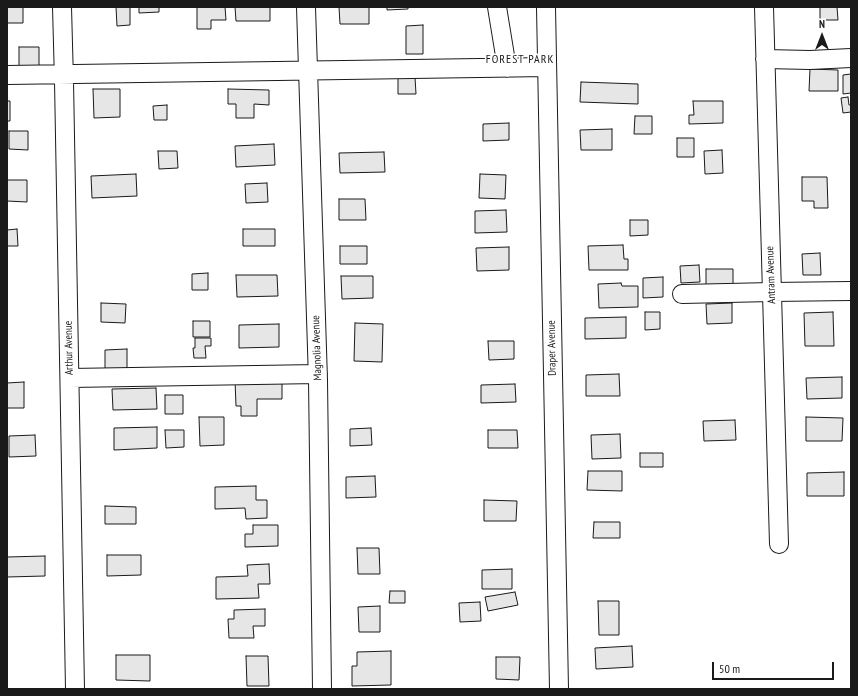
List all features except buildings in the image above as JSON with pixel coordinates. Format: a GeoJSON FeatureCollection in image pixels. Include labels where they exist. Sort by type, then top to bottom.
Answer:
{"type":"FeatureCollection","features":[{"type":"Feature","properties":{"kind":"street","name":"Arthur Avenue"},"geometry":{"type":"LineString","coordinates":[[62,7],[75,689]]}},
{"type":"Feature","properties":{"kind":"street","name":"Magnolia Avenue"},"geometry":{"type":"LineString","coordinates":[[306,7],[318,374],[322,689]]}},
{"type":"Feature","properties":{"kind":"street"},"geometry":{"type":"LineString","coordinates":[[497,7],[508,68]]}},
{"type":"Feature","properties":{"kind":"street","name":"Draper Avenue"},"geometry":{"type":"LineString","coordinates":[[546,7],[559,689]]}},
{"type":"Feature","properties":{"kind":"street","name":"Antram Avenue"},"geometry":{"type":"LineString","coordinates":[[764,7],[779,544]]}},
{"type":"Feature","properties":{"kind":"street"},"geometry":{"type":"LineString","coordinates":[[765,59],[810,60],[851,58]]}},
{"type":"Feature","properties":{"kind":"street"},"geometry":{"type":"LineString","coordinates":[[7,75],[547,68]]}},
{"type":"Feature","properties":{"kind":"street"},"geometry":{"type":"LineString","coordinates":[[682,294],[851,291]]}},
{"type":"Feature","properties":{"kind":"street"},"geometry":{"type":"LineString","coordinates":[[70,378],[318,374]]}},
{"type":"Feature","properties":{"kind":"district","name":"FOREST PARK"},"geometry":{"type":"Point","coordinates":[520,60]}}]}
